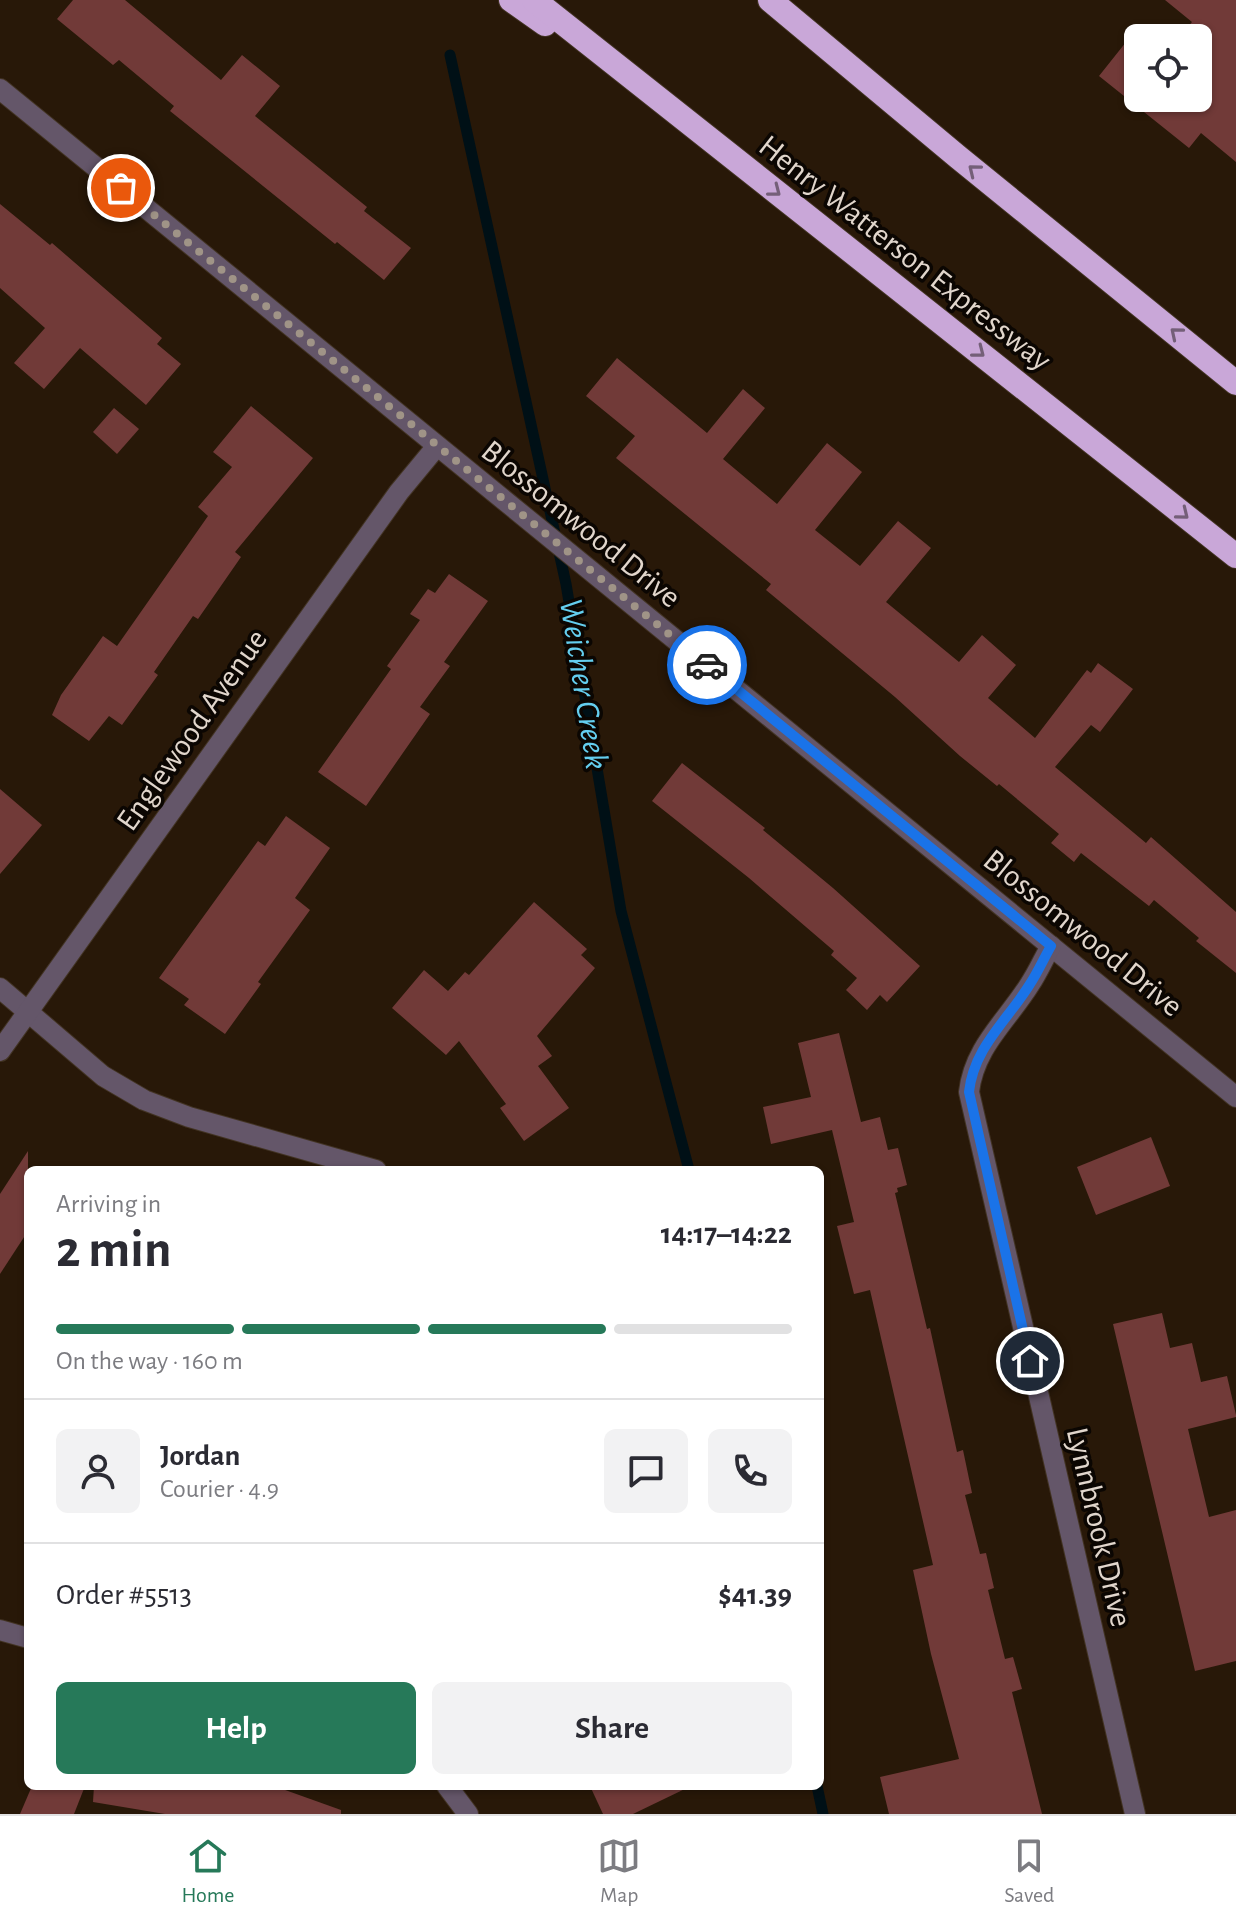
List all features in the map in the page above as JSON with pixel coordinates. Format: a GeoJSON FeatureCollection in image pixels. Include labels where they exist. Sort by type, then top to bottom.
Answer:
{"type":"FeatureCollection","features":[{"type":"Feature","properties":{"kind":"highway"},"geometry":{"type":"LineString","coordinates":[[511,0],[714,142]]}},
{"type":"Feature","properties":{"kind":"highway","name":"Henry Watterson Expressway"},"geometry":{"type":"LineString","coordinates":[[534,0],[1236,556]]}},
{"type":"Feature","properties":{"kind":"highway"},"geometry":{"type":"LineString","coordinates":[[770,0],[1236,383]]}},
{"type":"Feature","properties":{"kind":"street","name":"Blossomwood Drive"},"geometry":{"type":"LineString","coordinates":[[0,89],[1236,1097]]}},
{"type":"Feature","properties":{"kind":"street","name":"Englewood Avenue"},"geometry":{"type":"LineString","coordinates":[[0,1051],[399,492],[437,446]]}},
{"type":"Feature","properties":{"kind":"street","name":"Lynnbrook Drive"},"geometry":{"type":"LineString","coordinates":[[1051,946],[1030,984],[978,1056],[971,1074],[969,1092],[1135,1814]]}},
{"type":"Feature","properties":{"kind":"street"},"geometry":{"type":"LineString","coordinates":[[0,988],[103,1076],[144,1100],[189,1117],[362,1166]]}},
{"type":"Feature","properties":{"kind":"street"},"geometry":{"type":"LineString","coordinates":[[0,1630],[24,1637]]}},
{"type":"Feature","properties":{"kind":"street"},"geometry":{"type":"LineString","coordinates":[[450,1790],[468,1814]]}},
{"type":"Feature","properties":{"kind":"building"},"geometry":{"type":"Polygon","coordinates":[[[73,0],[125,0],[221,80],[242,55],[280,86],[255,116],[367,207],[364,211],[411,248],[384,280],[170,111],[174,106],[119,60],[113,65],[57,19],[73,0]]]}},
{"type":"Feature","properties":{"kind":"building"},"geometry":{"type":"Polygon","coordinates":[[[1165,0],[1236,0],[1236,162],[1201,133],[1189,148],[1144,112],[1212,112],[1212,24],[1190,24],[1192,22],[1165,0]]]}},
{"type":"Feature","properties":{"kind":"building"},"geometry":{"type":"Polygon","coordinates":[[[1124,45],[1124,96],[1099,76],[1124,45]]]}},
{"type":"Feature","properties":{"kind":"building"},"geometry":{"type":"Polygon","coordinates":[[[0,204],[50,245],[52,243],[162,338],[157,344],[181,364],[146,405],[80,348],[44,389],[14,363],[45,328],[0,288],[0,204]]]}},
{"type":"Feature","properties":{"kind":"building"},"geometry":{"type":"Polygon","coordinates":[[[617,358],[707,433],[743,389],[765,408],[723,459],[777,504],[827,443],[862,472],[815,530],[860,566],[898,521],[931,548],[886,602],[959,662],[982,635],[1016,665],[988,698],[1035,738],[1087,670],[1091,673],[1098,663],[1133,689],[1100,732],[1091,725],[1055,767],[1146,843],[1151,837],[1236,912],[1236,973],[1196,941],[1199,938],[1154,900],[1149,906],[1081,853],[1074,862],[1051,843],[1059,834],[960,756],[895,697],[766,590],[771,584],[616,458],[635,436],[586,396],[617,358]]]}},
{"type":"Feature","properties":{"kind":"building"},"geometry":{"type":"Polygon","coordinates":[[[251,406],[313,458],[235,552],[241,557],[198,619],[193,616],[154,672],[158,675],[122,725],[109,716],[89,741],[52,715],[61,695],[103,636],[117,646],[208,516],[198,507],[232,467],[213,452],[251,406]]]}},
{"type":"Feature","properties":{"kind":"building"},"geometry":{"type":"Polygon","coordinates":[[[114,408],[139,429],[117,454],[93,432],[114,408]]]}},
{"type":"Feature","properties":{"kind":"building"},"geometry":{"type":"Polygon","coordinates":[[[449,574],[488,601],[444,662],[450,666],[420,707],[430,714],[366,806],[318,772],[391,669],[387,666],[420,620],[410,614],[428,589],[435,593],[449,574]]]}},
{"type":"Feature","properties":{"kind":"building"},"geometry":{"type":"Polygon","coordinates":[[[682,763],[765,828],[763,830],[920,966],[887,1002],[880,995],[867,1010],[846,990],[857,978],[831,955],[834,951],[652,801],[682,763]]]}},
{"type":"Feature","properties":{"kind":"building"},"geometry":{"type":"Polygon","coordinates":[[[0,789],[42,825],[0,874],[0,789]]]}},
{"type":"Feature","properties":{"kind":"building"},"geometry":{"type":"Polygon","coordinates":[[[286,816],[330,848],[295,898],[310,910],[225,1034],[184,1005],[189,999],[159,978],[258,841],[265,846],[286,816]]]}},
{"type":"Feature","properties":{"kind":"building"},"geometry":{"type":"Polygon","coordinates":[[[534,902],[587,949],[581,955],[595,968],[537,1036],[552,1056],[538,1066],[569,1108],[524,1141],[500,1108],[506,1104],[459,1041],[446,1055],[392,1008],[424,970],[448,991],[465,972],[469,975],[534,902]]]}},
{"type":"Feature","properties":{"kind":"building"},"geometry":{"type":"Polygon","coordinates":[[[839,1033],[861,1122],[880,1117],[888,1150],[898,1148],[907,1185],[897,1188],[898,1192],[895,1193],[927,1329],[930,1328],[957,1452],[963,1450],[972,1493],[965,1495],[980,1554],[986,1553],[994,1588],[988,1590],[1005,1659],[1013,1657],[1022,1689],[1012,1692],[1042,1814],[889,1814],[880,1777],[959,1759],[913,1570],[933,1565],[870,1290],[854,1294],[837,1226],[854,1222],[832,1130],[771,1144],[763,1107],[811,1097],[798,1043],[839,1033]]]}},
{"type":"Feature","properties":{"kind":"building"},"geometry":{"type":"Polygon","coordinates":[[[1151,1137],[1170,1186],[1096,1215],[1077,1167],[1151,1137]]]}},
{"type":"Feature","properties":{"kind":"building"},"geometry":{"type":"Polygon","coordinates":[[[28,1151],[28,1166],[24,1166],[24,1237],[0,1274],[0,1194],[28,1151]]]}},
{"type":"Feature","properties":{"kind":"building"},"geometry":{"type":"Polygon","coordinates":[[[1162,1313],[1170,1348],[1192,1343],[1201,1382],[1227,1376],[1236,1415],[1188,1429],[1209,1517],[1236,1510],[1236,1661],[1195,1671],[1113,1324],[1162,1313]]]}},
{"type":"Feature","properties":{"kind":"building"},"geometry":{"type":"Polygon","coordinates":[[[30,1790],[83,1790],[74,1814],[20,1814],[30,1790]]]}},
{"type":"Feature","properties":{"kind":"building"},"geometry":{"type":"Polygon","coordinates":[[[94,1790],[285,1790],[341,1810],[341,1814],[165,1814],[93,1802],[94,1790]]]}},
{"type":"Feature","properties":{"kind":"building"},"geometry":{"type":"Polygon","coordinates":[[[592,1790],[683,1790],[633,1814],[603,1814],[592,1790]]]}},
{"type":"Feature","properties":{"kind":"waterway","name":"Weicher Creek"},"geometry":{"type":"LineString","coordinates":[[450,55],[566,584],[621,911],[688,1166]]}},
{"type":"Feature","properties":{"kind":"waterway","name":"Weicher Creek"},"geometry":{"type":"LineString","coordinates":[[818,1790],[823,1814]]}},
{"type":"Feature","properties":{"kind":"way so far"},"geometry":{"type":"LineString","coordinates":[[121,188],[707,665]]}},
{"type":"Feature","properties":{"kind":"route"},"geometry":{"type":"LineString","coordinates":[[707,665],[1051,946],[1030,984],[978,1056],[971,1074],[969,1092],[1030,1361]]}}]}
